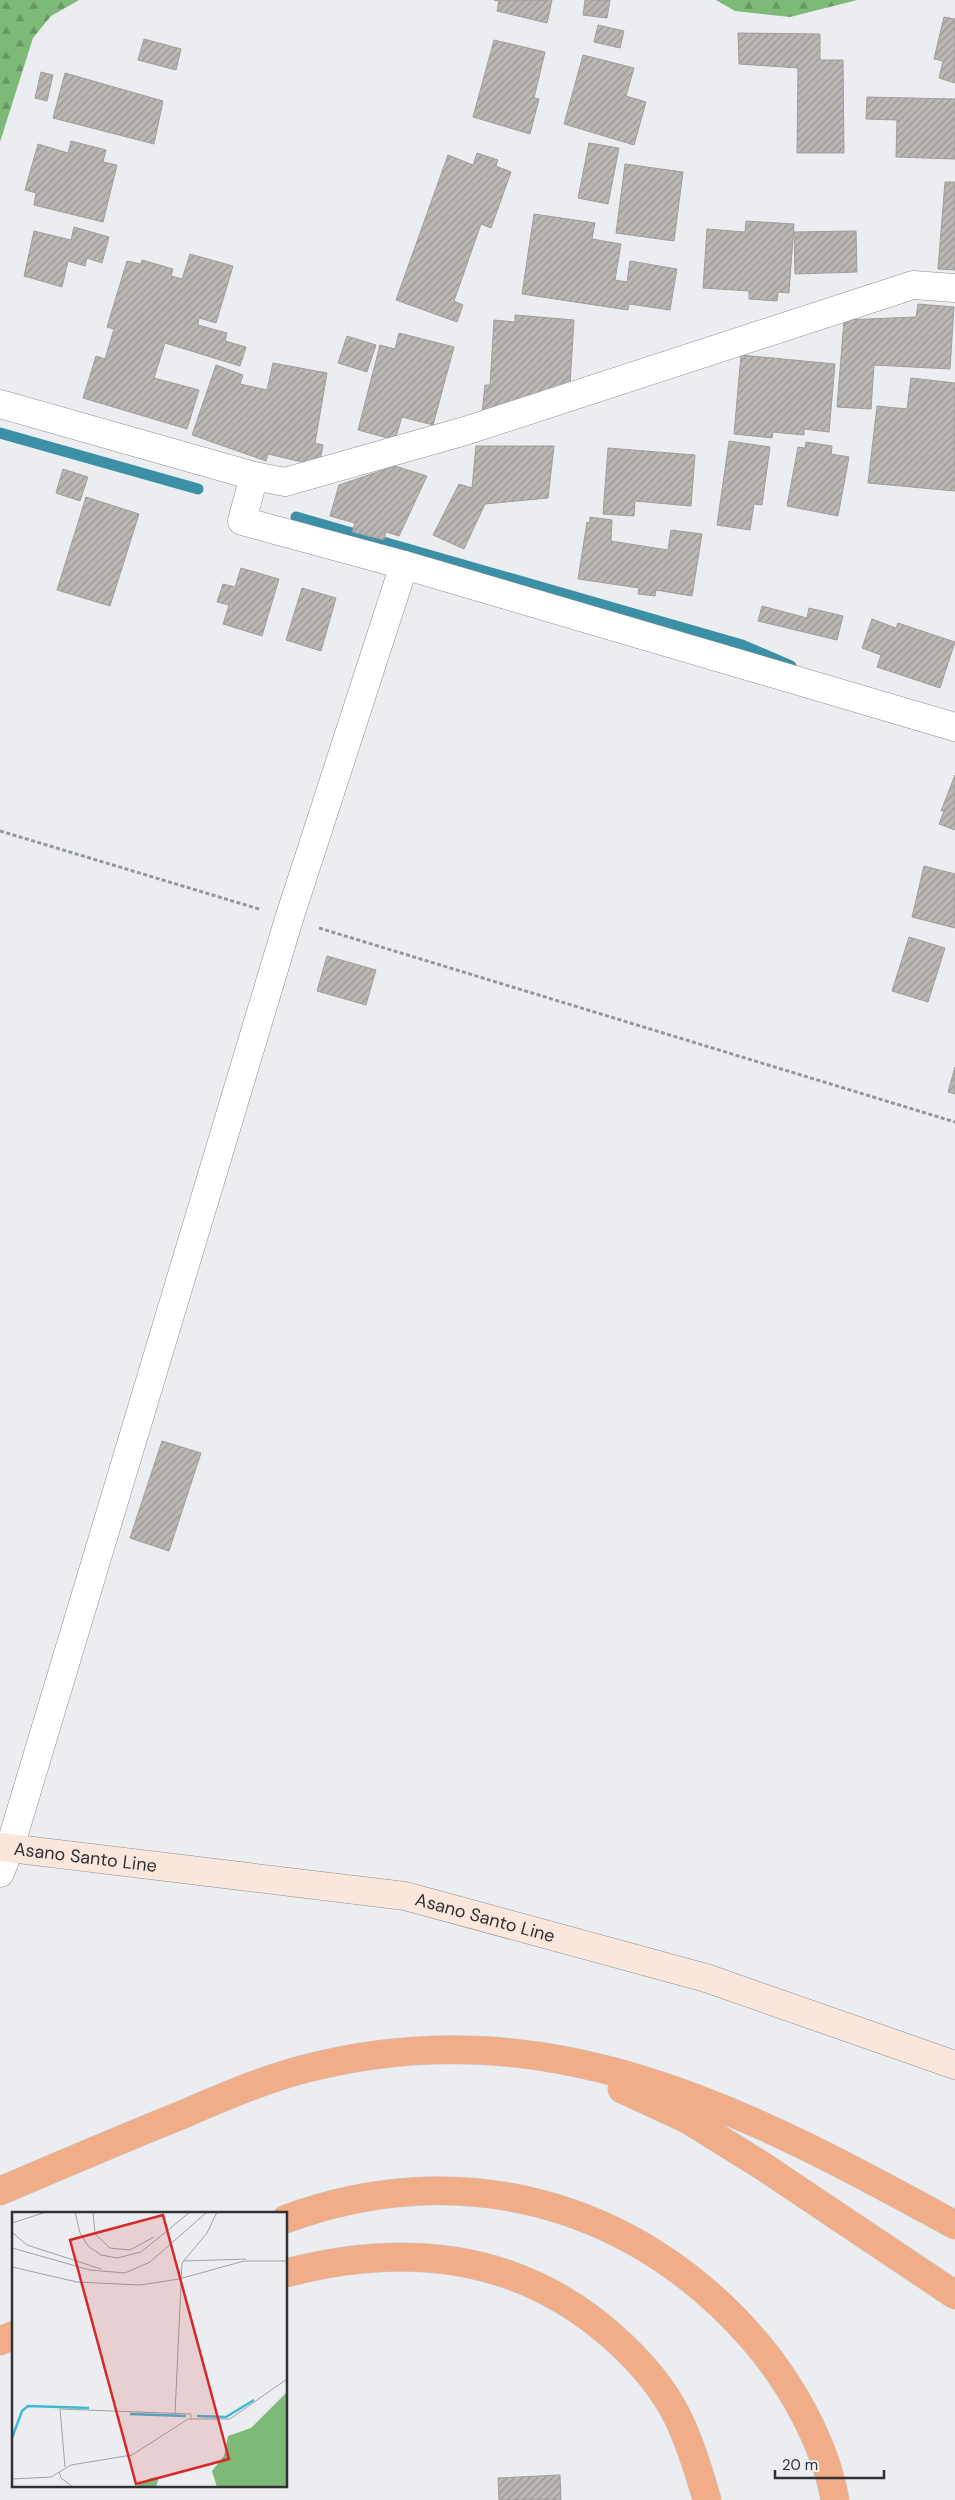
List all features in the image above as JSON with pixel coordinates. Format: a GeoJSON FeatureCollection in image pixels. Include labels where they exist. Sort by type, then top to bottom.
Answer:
{"type":"FeatureCollection","features":[{"type":"Feature","properties":{"kind":"highway"},"geometry":{"type":"LineString","coordinates":[[0,2191],[253,2085],[308,2068],[413,2050],[466,2048],[516,2052],[614,2071],[709,2102],[846,2165],[955,2225]]}},
{"type":"Feature","properties":{"kind":"highway"},"geometry":{"type":"LineString","coordinates":[[466,2048],[516,2056],[602,2080],[687,2119],[761,2165],[955,2296]]}},
{"type":"Feature","properties":{"kind":"highway"},"geometry":{"type":"LineString","coordinates":[[288,2218],[309,2210],[361,2198],[413,2192],[459,2192],[507,2196],[554,2207],[605,2225],[654,2252],[699,2284],[738,2322],[773,2362],[800,2404],[820,2449],[835,2500]]}},
{"type":"Feature","properties":{"kind":"highway"},"geometry":{"type":"LineString","coordinates":[[288,2272],[311,2266],[409,2256],[468,2263],[509,2274],[556,2294],[594,2320],[622,2345],[656,2383],[677,2417],[688,2441],[707,2500]]}},
{"type":"Feature","properties":{"kind":"highway"},"geometry":{"type":"LineString","coordinates":[[0,2341],[12,2336]]}},
{"type":"Feature","properties":{"kind":"highway"},"geometry":{"type":"LineString","coordinates":[[0,2359],[12,2355]]}},
{"type":"Feature","properties":{"kind":"main road","name":"Asano Santo Line"},"geometry":{"type":"LineString","coordinates":[[5,1847],[405,1896],[706,1978],[955,2065]]}},
{"type":"Feature","properties":{"kind":"street"},"geometry":{"type":"LineString","coordinates":[[0,404],[254,476],[285,482],[465,431],[913,285],[955,288]]}},
{"type":"Feature","properties":{"kind":"street"},"geometry":{"type":"LineString","coordinates":[[254,476],[242,521],[404,565],[955,727]]}},
{"type":"Feature","properties":{"kind":"street"},"geometry":{"type":"LineString","coordinates":[[0,1873],[5,1847],[289,919],[404,565]]}},
{"type":"Feature","properties":{"kind":"path"},"geometry":{"type":"LineString","coordinates":[[0,831],[955,1122]]}},
{"type":"Feature","properties":{"kind":"green space"},"geometry":{"type":"Polygon","coordinates":[[[0,0],[79,0],[51,16],[33,38],[0,142],[0,0]]]}},
{"type":"Feature","properties":{"kind":"green space"},"geometry":{"type":"Polygon","coordinates":[[[716,0],[857,0],[790,17],[735,11],[716,0]]]}},
{"type":"Feature","properties":{"kind":"building"},"geometry":{"type":"Polygon","coordinates":[[[494,0],[552,0],[547,23],[497,11],[499,1],[494,0]]]}},
{"type":"Feature","properties":{"kind":"building"},"geometry":{"type":"Polygon","coordinates":[[[585,0],[610,0],[607,18],[583,15],[585,0]]]}},
{"type":"Feature","properties":{"kind":"building"},"geometry":{"type":"Polygon","coordinates":[[[944,17],[955,19],[955,83],[939,78],[943,61],[934,59],[944,17]]]}},
{"type":"Feature","properties":{"kind":"building"},"geometry":{"type":"Polygon","coordinates":[[[598,25],[624,31],[620,48],[594,42],[598,25]]]}},
{"type":"Feature","properties":{"kind":"building"},"geometry":{"type":"Polygon","coordinates":[[[738,33],[820,34],[820,60],[843,60],[844,153],[797,153],[798,68],[739,64],[738,33]]]}},
{"type":"Feature","properties":{"kind":"building"},"geometry":{"type":"Polygon","coordinates":[[[144,39],[181,49],[176,70],[138,60],[144,39]]]}},
{"type":"Feature","properties":{"kind":"building"},"geometry":{"type":"Polygon","coordinates":[[[494,40],[545,52],[534,98],[539,99],[530,134],[473,117],[494,40]]]}},
{"type":"Feature","properties":{"kind":"building"},"geometry":{"type":"Polygon","coordinates":[[[583,55],[634,68],[626,96],[646,102],[634,145],[564,124],[583,55]]]}},
{"type":"Feature","properties":{"kind":"building"},"geometry":{"type":"Polygon","coordinates":[[[41,72],[53,75],[47,101],[35,98],[41,72]]]}},
{"type":"Feature","properties":{"kind":"building"},"geometry":{"type":"Polygon","coordinates":[[[65,73],[163,101],[154,144],[53,118],[65,73]]]}},
{"type":"Feature","properties":{"kind":"building"},"geometry":{"type":"Polygon","coordinates":[[[867,97],[955,99],[955,159],[896,157],[897,120],[866,119],[867,97]]]}},
{"type":"Feature","properties":{"kind":"building"},"geometry":{"type":"Polygon","coordinates":[[[71,141],[106,150],[103,162],[117,165],[103,222],[34,205],[36,193],[25,190],[38,144],[68,153],[71,141]]]}},
{"type":"Feature","properties":{"kind":"building"},"geometry":{"type":"Polygon","coordinates":[[[589,143],[619,148],[608,204],[578,198],[589,143]]]}},
{"type":"Feature","properties":{"kind":"building"},"geometry":{"type":"Polygon","coordinates":[[[477,153],[498,160],[496,166],[511,172],[491,228],[481,224],[454,301],[463,305],[457,322],[396,300],[448,155],[473,165],[477,153]]]}},
{"type":"Feature","properties":{"kind":"building"},"geometry":{"type":"Polygon","coordinates":[[[625,164],[683,172],[674,241],[616,233],[625,164]]]}},
{"type":"Feature","properties":{"kind":"building"},"geometry":{"type":"Polygon","coordinates":[[[945,182],[955,182],[955,270],[938,269],[945,182]]]}},
{"type":"Feature","properties":{"kind":"building"},"geometry":{"type":"Polygon","coordinates":[[[534,214],[595,223],[592,239],[621,244],[615,280],[627,282],[630,261],[677,269],[670,310],[629,304],[628,310],[522,294],[534,214]]]}},
{"type":"Feature","properties":{"kind":"building"},"geometry":{"type":"Polygon","coordinates":[[[746,221],[794,224],[789,293],[778,292],[777,301],[749,299],[749,291],[703,288],[707,229],[745,232],[746,221]]]}},
{"type":"Feature","properties":{"kind":"building"},"geometry":{"type":"Polygon","coordinates":[[[74,227],[109,237],[102,263],[87,258],[85,266],[68,261],[62,287],[24,276],[34,231],[71,240],[74,227]]]}},
{"type":"Feature","properties":{"kind":"building"},"geometry":{"type":"Polygon","coordinates":[[[856,231],[857,272],[795,274],[794,232],[856,231]]]}},
{"type":"Feature","properties":{"kind":"building"},"geometry":{"type":"Polygon","coordinates":[[[190,254],[233,266],[216,323],[199,318],[198,325],[227,333],[225,341],[246,347],[240,366],[165,343],[154,378],[199,390],[187,429],[83,398],[96,356],[105,359],[114,329],[107,327],[127,261],[141,264],[142,260],[173,269],[171,276],[182,279],[190,254]]]}},
{"type":"Feature","properties":{"kind":"building"},"geometry":{"type":"Polygon","coordinates":[[[918,304],[954,307],[950,369],[874,365],[871,409],[837,407],[844,320],[916,317],[918,304]]]}},
{"type":"Feature","properties":{"kind":"building"},"geometry":{"type":"Polygon","coordinates":[[[515,315],[574,320],[570,384],[482,413],[485,385],[490,385],[494,320],[515,322],[515,315]]]}},
{"type":"Feature","properties":{"kind":"building"},"geometry":{"type":"Polygon","coordinates":[[[399,333],[454,347],[433,425],[402,417],[395,440],[358,430],[380,345],[395,349],[399,333]]]}},
{"type":"Feature","properties":{"kind":"building"},"geometry":{"type":"Polygon","coordinates":[[[347,336],[376,345],[367,372],[338,363],[347,336]]]}},
{"type":"Feature","properties":{"kind":"building"},"geometry":{"type":"Polygon","coordinates":[[[741,355],[835,364],[829,432],[804,429],[804,435],[773,432],[772,438],[734,434],[741,355]]]}},
{"type":"Feature","properties":{"kind":"building"},"geometry":{"type":"Polygon","coordinates":[[[273,363],[327,373],[315,443],[323,445],[319,466],[268,454],[266,461],[192,435],[216,365],[243,375],[240,384],[267,390],[273,363]]]}},
{"type":"Feature","properties":{"kind":"building"},"geometry":{"type":"Polygon","coordinates":[[[911,378],[955,383],[955,491],[868,483],[877,406],[907,409],[911,378]]]}},
{"type":"Feature","properties":{"kind":"building"},"geometry":{"type":"Polygon","coordinates":[[[729,441],[770,447],[762,505],[754,504],[750,530],[717,525],[729,441]]]}},
{"type":"Feature","properties":{"kind":"building"},"geometry":{"type":"Polygon","coordinates":[[[806,442],[832,446],[831,454],[849,457],[838,516],[787,506],[798,447],[805,448],[806,442]]]}},
{"type":"Feature","properties":{"kind":"building"},"geometry":{"type":"Polygon","coordinates":[[[476,446],[554,446],[548,498],[485,504],[464,549],[433,535],[459,484],[472,488],[476,446]]]}},
{"type":"Feature","properties":{"kind":"building"},"geometry":{"type":"Polygon","coordinates":[[[608,448],[695,455],[691,506],[635,501],[634,516],[603,514],[608,448]]]}},
{"type":"Feature","properties":{"kind":"building"},"geometry":{"type":"Polygon","coordinates":[[[395,466],[427,476],[399,536],[386,532],[384,540],[352,532],[355,523],[330,516],[339,485],[395,466]]]}},
{"type":"Feature","properties":{"kind":"building"},"geometry":{"type":"Polygon","coordinates":[[[63,469],[88,477],[80,501],[56,493],[63,469]]]}},
{"type":"Feature","properties":{"kind":"building"},"geometry":{"type":"Polygon","coordinates":[[[86,497],[139,514],[110,606],[57,590],[86,497]]]}},
{"type":"Feature","properties":{"kind":"building"},"geometry":{"type":"Polygon","coordinates":[[[590,517],[612,520],[611,541],[668,550],[671,530],[702,534],[692,596],[656,590],[655,596],[638,594],[639,588],[578,579],[587,522],[590,523],[590,517]]]}},
{"type":"Feature","properties":{"kind":"building"},"geometry":{"type":"Polygon","coordinates":[[[241,568],[279,579],[262,636],[223,624],[229,605],[217,602],[223,584],[235,587],[241,568]]]}},
{"type":"Feature","properties":{"kind":"building"},"geometry":{"type":"Polygon","coordinates":[[[302,588],[336,598],[321,651],[286,640],[302,588]]]}},
{"type":"Feature","properties":{"kind":"building"},"geometry":{"type":"Polygon","coordinates":[[[762,606],[807,618],[809,608],[843,616],[837,640],[758,621],[762,606]]]}},
{"type":"Feature","properties":{"kind":"building"},"geometry":{"type":"Polygon","coordinates":[[[872,619],[896,628],[898,623],[955,642],[940,688],[877,667],[881,655],[862,648],[872,619]]]}},
{"type":"Feature","properties":{"kind":"building"},"geometry":{"type":"Polygon","coordinates":[[[955,775],[955,830],[939,824],[944,811],[941,811],[955,775]]]}},
{"type":"Feature","properties":{"kind":"building"},"geometry":{"type":"Polygon","coordinates":[[[924,866],[955,874],[955,928],[912,917],[924,866]]]}},
{"type":"Feature","properties":{"kind":"building"},"geometry":{"type":"Polygon","coordinates":[[[909,937],[945,948],[928,1002],[892,991],[909,937]]]}},
{"type":"Feature","properties":{"kind":"building"},"geometry":{"type":"Polygon","coordinates":[[[327,956],[376,970],[366,1005],[317,991],[327,956]]]}},
{"type":"Feature","properties":{"kind":"building"},"geometry":{"type":"Polygon","coordinates":[[[955,1067],[955,1094],[948,1092],[955,1067]]]}},
{"type":"Feature","properties":{"kind":"building"},"geometry":{"type":"Polygon","coordinates":[[[162,1441],[201,1453],[169,1551],[130,1538],[162,1441]]]}},
{"type":"Feature","properties":{"kind":"building"},"geometry":{"type":"Polygon","coordinates":[[[560,2475],[561,2500],[499,2500],[498,2478],[560,2475]]]}},
{"type":"Feature","properties":{"kind":"waterway"},"geometry":{"type":"LineString","coordinates":[[0,433],[198,489]]}},
{"type":"Feature","properties":{"kind":"waterway"},"geometry":{"type":"LineString","coordinates":[[296,517],[742,645],[791,666]]}}]}
